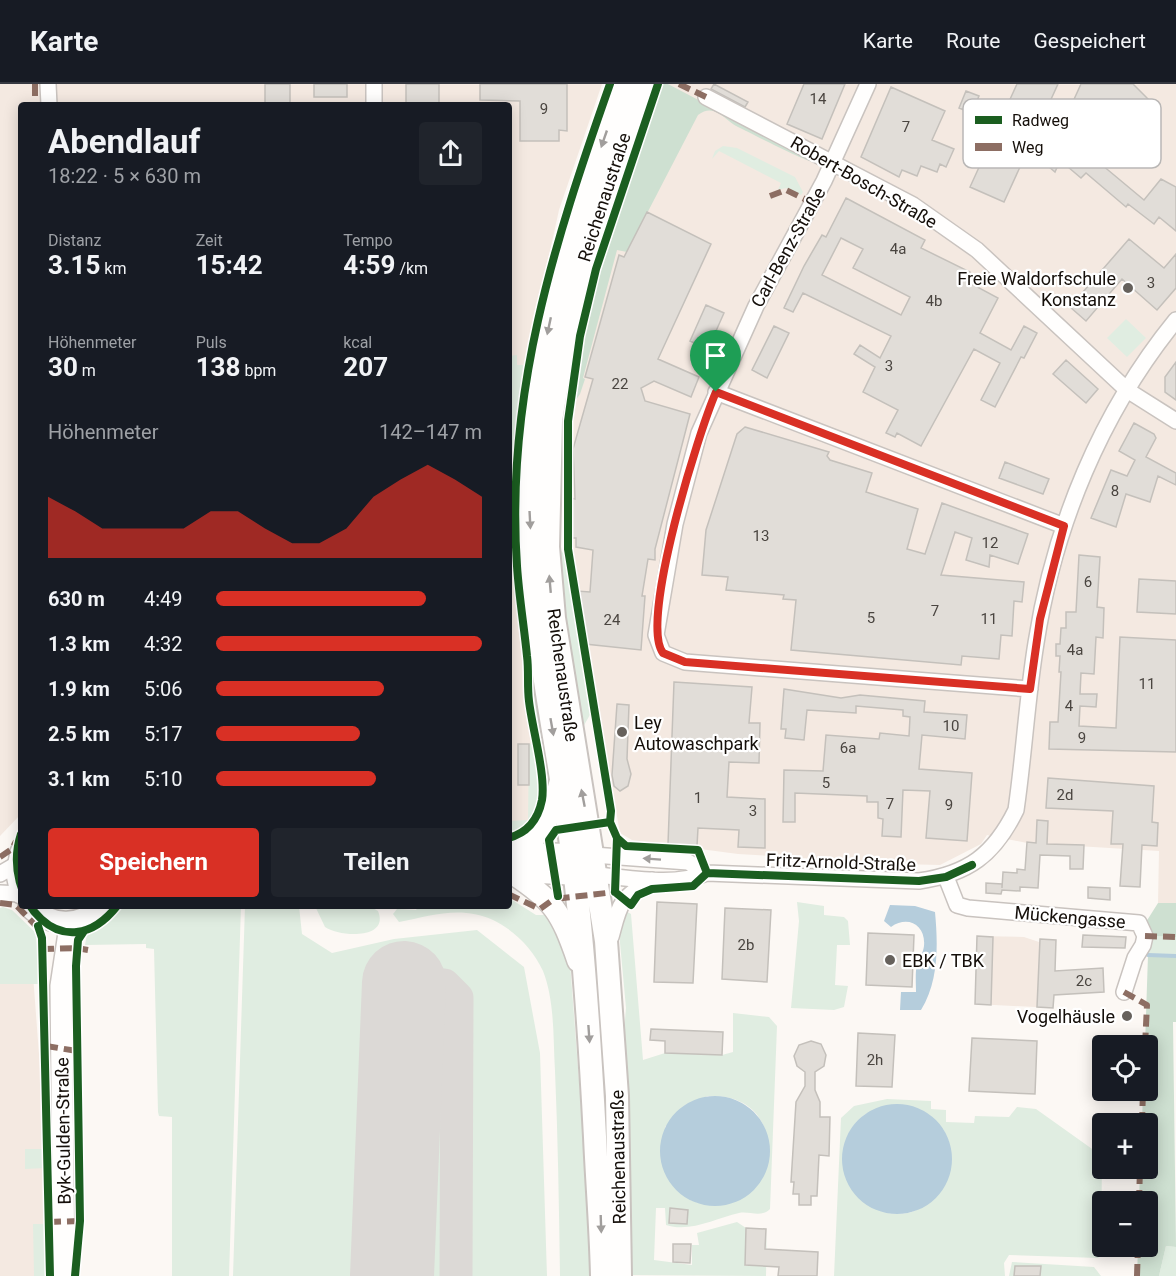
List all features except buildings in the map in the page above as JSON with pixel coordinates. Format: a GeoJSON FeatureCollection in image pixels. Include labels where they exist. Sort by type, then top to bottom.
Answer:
{"type":"FeatureCollection","features":[{"type":"Feature","properties":{"kind":"main road","name":"Reichenaustraße"},"geometry":{"type":"LineString","coordinates":[[620,1276],[617,1096],[606,941],[561,779],[543,675],[532,569],[529,508],[534,412],[550,321],[567,253],[623,84]]}},
{"type":"Feature","properties":{"kind":"main road","name":"Reichenaustraße"},"geometry":{"type":"LineString","coordinates":[[602,1276],[600,1206],[584,976],[584,864],[569,720],[550,583],[548,547],[551,421],[566,329],[581,268],[642,84]]}},
{"type":"Feature","properties":{"kind":"street"},"geometry":{"type":"LineString","coordinates":[[48,84],[49,102]]}},
{"type":"Feature","properties":{"kind":"street"},"geometry":{"type":"LineString","coordinates":[[374,84],[374,102]]}},
{"type":"Feature","properties":{"kind":"street","name":"Carl-Benz-Straße"},"geometry":{"type":"LineString","coordinates":[[868,84],[833,161],[760,296],[699,433],[664,579],[656,635],[663,653],[685,662],[1030,689]]}},
{"type":"Feature","properties":{"kind":"street","name":"Robert-Bosch-Straße"},"geometry":{"type":"LineString","coordinates":[[706,96],[833,161],[913,206],[977,250],[1127,390],[1176,422]]}},
{"type":"Feature","properties":{"kind":"street","name":"Fritz-Arnold-Straße"},"geometry":{"type":"LineString","coordinates":[[584,864],[652,880],[693,879],[707,873],[919,881],[946,877],[972,865],[992,850],[1006,832],[1016,810],[1040,619],[1064,526],[1079,483],[1127,390],[1176,320]]}},
{"type":"Feature","properties":{"kind":"street"},"geometry":{"type":"LineString","coordinates":[[716,392],[1064,526]]}},
{"type":"Feature","properties":{"kind":"street"},"geometry":{"type":"LineString","coordinates":[[512,860],[544,829],[561,779]]}},
{"type":"Feature","properties":{"kind":"street"},"geometry":{"type":"LineString","coordinates":[[512,862],[584,864]]}},
{"type":"Feature","properties":{"kind":"street","name":"Fritz-Arnold-Straße"},"geometry":{"type":"LineString","coordinates":[[584,864],[688,862],[707,873]]}},
{"type":"Feature","properties":{"kind":"street"},"geometry":{"type":"LineString","coordinates":[[13,863],[18,882]]}},
{"type":"Feature","properties":{"kind":"street"},"geometry":{"type":"LineString","coordinates":[[512,864],[560,913],[584,976]]}},
{"type":"Feature","properties":{"kind":"street","name":"Mückengasse"},"geometry":{"type":"LineString","coordinates":[[946,877],[957,905],[968,908],[1139,923],[1145,936],[1124,992]]}},
{"type":"Feature","properties":{"kind":"street"},"geometry":{"type":"LineString","coordinates":[[606,941],[612,936],[619,908],[632,892],[652,880]]}},
{"type":"Feature","properties":{"kind":"street"},"geometry":{"type":"LineString","coordinates":[[0,893],[18,894]]}},
{"type":"Feature","properties":{"kind":"street"},"geometry":{"type":"LineString","coordinates":[[38,912],[61,923],[77,922],[92,916],[101,909]]}},
{"type":"Feature","properties":{"kind":"street","name":"Byk-Gulden-Straße"},"geometry":{"type":"LineString","coordinates":[[38,912],[53,932],[61,986],[64,1276]]}},
{"type":"Feature","properties":{"kind":"street","name":"Byk-Gulden-Straße"},"geometry":{"type":"LineString","coordinates":[[61,986],[69,933],[77,922]]}},
{"type":"Feature","properties":{"kind":"shaded area"},"geometry":{"type":"Polygon","coordinates":[[[0,84],[602,84],[559,210],[525,365],[514,450],[513,579],[524,695],[539,796],[528,821],[512,826],[512,102],[18,102],[18,817],[0,836],[0,84]]]}},
{"type":"Feature","properties":{"kind":"shaded area"},"geometry":{"type":"Polygon","coordinates":[[[612,84],[593,151],[533,664],[534,689],[549,788],[545,798],[542,763],[531,699],[520,541],[519,468],[522,418],[528,369],[550,272],[612,84]]]}},
{"type":"Feature","properties":{"kind":"shaded area"},"geometry":{"type":"Polygon","coordinates":[[[669,84],[1176,84],[1176,903],[1158,903],[1159,851],[1027,843],[987,835],[981,844],[940,865],[899,864],[738,854],[632,840],[620,833],[577,591],[572,538],[571,434],[580,376],[624,215],[669,84]]]}},
{"type":"Feature","properties":{"kind":"shaded area"},"geometry":{"type":"Polygon","coordinates":[[[723,146],[737,148],[795,177],[803,192],[801,195],[786,188],[778,190],[781,183],[719,151],[712,159],[715,151],[723,146]]]}},
{"type":"Feature","properties":{"kind":"shaded area"},"geometry":{"type":"Polygon","coordinates":[[[1126,319],[1146,338],[1127,357],[1107,338],[1126,319]]]}},
{"type":"Feature","properties":{"kind":"shaded area"},"geometry":{"type":"Polygon","coordinates":[[[517,355],[517,365],[525,365],[514,450],[512,500],[512,356],[517,355]]]}},
{"type":"Feature","properties":{"kind":"shaded area"},"geometry":{"type":"Polygon","coordinates":[[[557,545],[565,556],[591,713],[579,734],[557,545]]]}},
{"type":"Feature","properties":{"kind":"shaded area"},"geometry":{"type":"Polygon","coordinates":[[[529,744],[532,744],[538,783],[536,807],[531,818],[522,827],[512,832],[512,821],[528,820],[529,744]]]}},
{"type":"Feature","properties":{"kind":"shaded area"},"geometry":{"type":"Polygon","coordinates":[[[512,900],[536,915],[547,915],[569,950],[594,1276],[560,1276],[553,1020],[550,995],[543,971],[528,948],[515,935],[493,920],[457,912],[399,922],[393,914],[397,909],[512,909],[512,900]]]}},
{"type":"Feature","properties":{"kind":"shaded area"},"geometry":{"type":"Polygon","coordinates":[[[797,902],[824,906],[824,915],[844,917],[848,921],[850,945],[837,945],[835,985],[848,986],[844,1007],[834,1010],[791,1008],[799,921],[797,902]]]}},
{"type":"Feature","properties":{"kind":"shaded area"},"geometry":{"type":"Polygon","coordinates":[[[0,908],[12,910],[36,933],[40,984],[0,984],[0,908]]]}},
{"type":"Feature","properties":{"kind":"shaded area"},"geometry":{"type":"Polygon","coordinates":[[[117,909],[241,909],[229,1276],[172,1276],[172,1117],[159,1116],[158,1112],[154,949],[146,948],[146,944],[85,945],[87,934],[107,924],[117,909]]]}},
{"type":"Feature","properties":{"kind":"shaded area"},"geometry":{"type":"Polygon","coordinates":[[[245,909],[299,909],[302,934],[332,953],[394,939],[477,930],[524,967],[540,1053],[547,1276],[233,1276],[245,909]]]}},
{"type":"Feature","properties":{"kind":"shaded area"},"geometry":{"type":"Polygon","coordinates":[[[316,909],[374,909],[378,911],[380,920],[377,927],[361,934],[341,933],[325,927],[316,909]]]}},
{"type":"Feature","properties":{"kind":"shaded area"},"geometry":{"type":"Polygon","coordinates":[[[624,910],[631,914],[643,1060],[665,1053],[722,1055],[733,1052],[733,1013],[769,1017],[777,1026],[770,1209],[759,1214],[739,1213],[694,1226],[675,1227],[666,1225],[665,1208],[656,1208],[654,1260],[692,1265],[692,1245],[699,1245],[697,1233],[737,1222],[746,1228],[745,1266],[765,1266],[767,1229],[766,1276],[627,1275],[623,1042],[626,1008],[619,932],[624,910]],[[708,1096],[685,1105],[665,1127],[690,1200],[719,1205],[742,1197],[759,1180],[767,1158],[767,1136],[757,1115],[738,1101],[708,1096]]]}},
{"type":"Feature","properties":{"kind":"shaded area"},"geometry":{"type":"Polygon","coordinates":[[[977,936],[1024,937],[1039,942],[1040,939],[1056,940],[1053,1008],[975,1004],[977,936]]]}},
{"type":"Feature","properties":{"kind":"shaded area"},"geometry":{"type":"Polygon","coordinates":[[[1150,936],[1176,937],[1176,956],[1148,955],[1150,936]]]}},
{"type":"Feature","properties":{"kind":"shaded area"},"geometry":{"type":"Polygon","coordinates":[[[32,961],[40,1068],[46,1276],[0,1276],[0,963],[32,961]]]}},
{"type":"Feature","properties":{"kind":"shaded area"},"geometry":{"type":"Polygon","coordinates":[[[887,1099],[931,1101],[931,1109],[946,1110],[946,1122],[974,1123],[975,1116],[1009,1117],[1017,1107],[1036,1109],[1092,1149],[1092,1179],[1102,1179],[1102,1191],[1092,1191],[1092,1257],[1099,1257],[1098,1258],[1009,1255],[1004,1263],[1005,1276],[834,1276],[841,1118],[854,1106],[887,1099]],[[867,1113],[851,1130],[844,1149],[845,1169],[854,1188],[867,1203],[884,1212],[903,1214],[924,1206],[946,1178],[951,1165],[949,1144],[943,1129],[867,1113]]]}},
{"type":"Feature","properties":{"kind":"shaded area"},"geometry":{"type":"Polygon","coordinates":[[[25,1149],[45,1149],[45,1168],[25,1169],[25,1149]]]}},
{"type":"Feature","properties":{"kind":"shaded area"},"geometry":{"type":"Polygon","coordinates":[[[33,1224],[45,1224],[46,1276],[34,1276],[33,1224]]]}},
{"type":"Feature","properties":{"kind":"shaded area"},"geometry":{"type":"Polygon","coordinates":[[[1166,1246],[1176,1247],[1176,1276],[1159,1276],[1166,1246]]]}},
{"type":"Feature","properties":{"kind":"shaded area"},"geometry":{"type":"Polygon","coordinates":[[[1012,1262],[1094,1267],[1101,1276],[1009,1276],[1012,1262]]]}},
{"type":"Feature","properties":{"kind":"green space"},"geometry":{"type":"Polygon","coordinates":[[[662,84],[668,84],[818,163],[738,127],[715,112],[704,112],[698,115],[627,252],[617,250],[583,378],[585,379],[580,394],[573,404],[577,364],[594,283],[620,201],[662,84]]]}},
{"type":"Feature","properties":{"kind":"green space"},"geometry":{"type":"Polygon","coordinates":[[[1158,903],[1176,903],[1176,937],[1150,936],[1146,922],[1158,903]]]}},
{"type":"Feature","properties":{"kind":"green space"},"geometry":{"type":"Polygon","coordinates":[[[1148,955],[1176,956],[1176,1022],[1173,1022],[1176,1247],[1166,1246],[1159,1276],[1137,1276],[1138,1257],[1158,1257],[1158,1191],[1139,1191],[1140,1179],[1158,1179],[1158,1113],[1142,1113],[1143,1101],[1158,1101],[1158,1035],[1145,1035],[1148,955]]]}},
{"type":"Feature","properties":{"kind":"water"},"geometry":{"type":"Polygon","coordinates":[[[890,905],[915,906],[935,912],[936,962],[931,987],[921,1010],[900,1010],[901,992],[916,992],[916,967],[924,946],[922,932],[915,924],[909,922],[891,927],[884,921],[890,905]]]}},
{"type":"Feature","properties":{"kind":"water"},"geometry":{"type":"Polygon","coordinates":[[[715,1096],[736,1100],[754,1112],[766,1130],[770,1151],[766,1172],[754,1190],[736,1202],[715,1206],[694,1202],[676,1190],[664,1172],[660,1151],[664,1130],[676,1112],[694,1100],[715,1096]]]}},
{"type":"Feature","properties":{"kind":"water"},"geometry":{"type":"Polygon","coordinates":[[[897,1104],[918,1108],[936,1120],[948,1138],[952,1159],[948,1180],[936,1198],[918,1210],[897,1214],[876,1210],[858,1198],[846,1180],[842,1159],[846,1138],[858,1120],[876,1108],[897,1104]]]}},
{"type":"Feature","properties":{"kind":"waterway"},"geometry":{"type":"LineString","coordinates":[[1148,955],[1176,956]]}},
{"type":"Feature","properties":{"kind":"taxiway"},"geometry":{"type":"LineString","coordinates":[[404,983],[444,985],[457,998],[456,1276]]}},
{"type":"Feature","properties":{"kind":"runway"},"geometry":{"type":"LineString","coordinates":[[392,1276],[404,983]]}},
{"type":"Feature","properties":{"kind":"marked path"},"geometry":{"type":"LineString","coordinates":[[35,84],[35,102]]}},
{"type":"Feature","properties":{"kind":"marked path"},"geometry":{"type":"LineString","coordinates":[[679,84],[706,97]]}},
{"type":"Feature","properties":{"kind":"marked path"},"geometry":{"type":"LineString","coordinates":[[770,196],[786,190],[813,203]]}},
{"type":"Feature","properties":{"kind":"marked path"},"geometry":{"type":"LineString","coordinates":[[0,857],[12,849],[16,841]]}},
{"type":"Feature","properties":{"kind":"marked path"},"geometry":{"type":"LineString","coordinates":[[558,896],[563,898],[615,892]]}},
{"type":"Feature","properties":{"kind":"marked path"},"geometry":{"type":"LineString","coordinates":[[512,896],[540,909],[558,896]]}},
{"type":"Feature","properties":{"kind":"marked path"},"geometry":{"type":"LineString","coordinates":[[0,903],[18,907]]}},
{"type":"Feature","properties":{"kind":"marked path"},"geometry":{"type":"LineString","coordinates":[[20,909],[39,929]]}},
{"type":"Feature","properties":{"kind":"marked path"},"geometry":{"type":"LineString","coordinates":[[1145,936],[1176,937]]}},
{"type":"Feature","properties":{"kind":"marked path"},"geometry":{"type":"LineString","coordinates":[[42,949],[88,950]]}},
{"type":"Feature","properties":{"kind":"marked path"},"geometry":{"type":"LineString","coordinates":[[1124,992],[1147,1005],[1146,1035]]}},
{"type":"Feature","properties":{"kind":"marked path"},"geometry":{"type":"LineString","coordinates":[[46,1046],[77,1051]]}},
{"type":"Feature","properties":{"kind":"marked path"},"geometry":{"type":"LineString","coordinates":[[1142,1113],[1143,1101]]}},
{"type":"Feature","properties":{"kind":"marked path"},"geometry":{"type":"LineString","coordinates":[[1139,1191],[1140,1179]]}},
{"type":"Feature","properties":{"kind":"marked path"},"geometry":{"type":"LineString","coordinates":[[49,1222],[80,1221]]}},
{"type":"Feature","properties":{"kind":"marked path"},"geometry":{"type":"LineString","coordinates":[[1137,1276],[1138,1257]]}},
{"type":"Feature","properties":{"kind":"cycle path"},"geometry":{"type":"LineString","coordinates":[[512,837],[521,833],[535,819],[543,790],[529,701],[528,662],[517,566],[515,503],[526,380],[553,261],[570,202],[610,84]]}},
{"type":"Feature","properties":{"kind":"cycle path"},"geometry":{"type":"LineString","coordinates":[[615,892],[617,838],[610,822],[611,811],[568,549],[568,421],[580,336],[596,269],[658,84]]}},
{"type":"Feature","properties":{"kind":"cycle path"},"geometry":{"type":"LineString","coordinates":[[558,896],[549,840],[556,830],[610,822]]}},
{"type":"Feature","properties":{"kind":"cycle path"},"geometry":{"type":"LineString","coordinates":[[617,838],[626,846],[698,850],[707,873]]}},
{"type":"Feature","properties":{"kind":"cycle path"},"geometry":{"type":"LineString","coordinates":[[18,852],[18,866]]}},
{"type":"Feature","properties":{"kind":"cycle path"},"geometry":{"type":"LineString","coordinates":[[707,873],[919,881],[946,877],[972,865]]}},
{"type":"Feature","properties":{"kind":"cycle path"},"geometry":{"type":"LineString","coordinates":[[615,892],[631,905],[638,895],[652,889],[693,886],[707,873]]}},
{"type":"Feature","properties":{"kind":"cycle path"},"geometry":{"type":"LineString","coordinates":[[33,909],[41,919],[58,930],[77,932],[97,925],[114,909]]}},
{"type":"Feature","properties":{"kind":"cycle path"},"geometry":{"type":"LineString","coordinates":[[38,926],[42,938],[50,1276]]}},
{"type":"Feature","properties":{"kind":"cycle path"},"geometry":{"type":"LineString","coordinates":[[75,1276],[80,1221],[76,966],[78,940],[84,931]]}},
{"type":"Feature","properties":{"kind":"place","name":"Freie Waldorfschule Konstanz"},"geometry":{"type":"Point","coordinates":[1128,288]}},
{"type":"Feature","properties":{"kind":"place","name":"Ley Autowaschpark"},"geometry":{"type":"Point","coordinates":[622,732]}},
{"type":"Feature","properties":{"kind":"place","name":"EBK / TBK"},"geometry":{"type":"Point","coordinates":[890,960]}},
{"type":"Feature","properties":{"kind":"place","name":"Vogelhäusle"},"geometry":{"type":"Point","coordinates":[1127,1016]}},
{"type":"Feature","properties":{"kind":"route"},"geometry":{"type":"LineString","coordinates":[[716,392],[1064,526],[1040,619],[1030,689],[685,662],[663,653],[657,642],[656,626],[675,524],[699,433],[716,392]]}}]}
